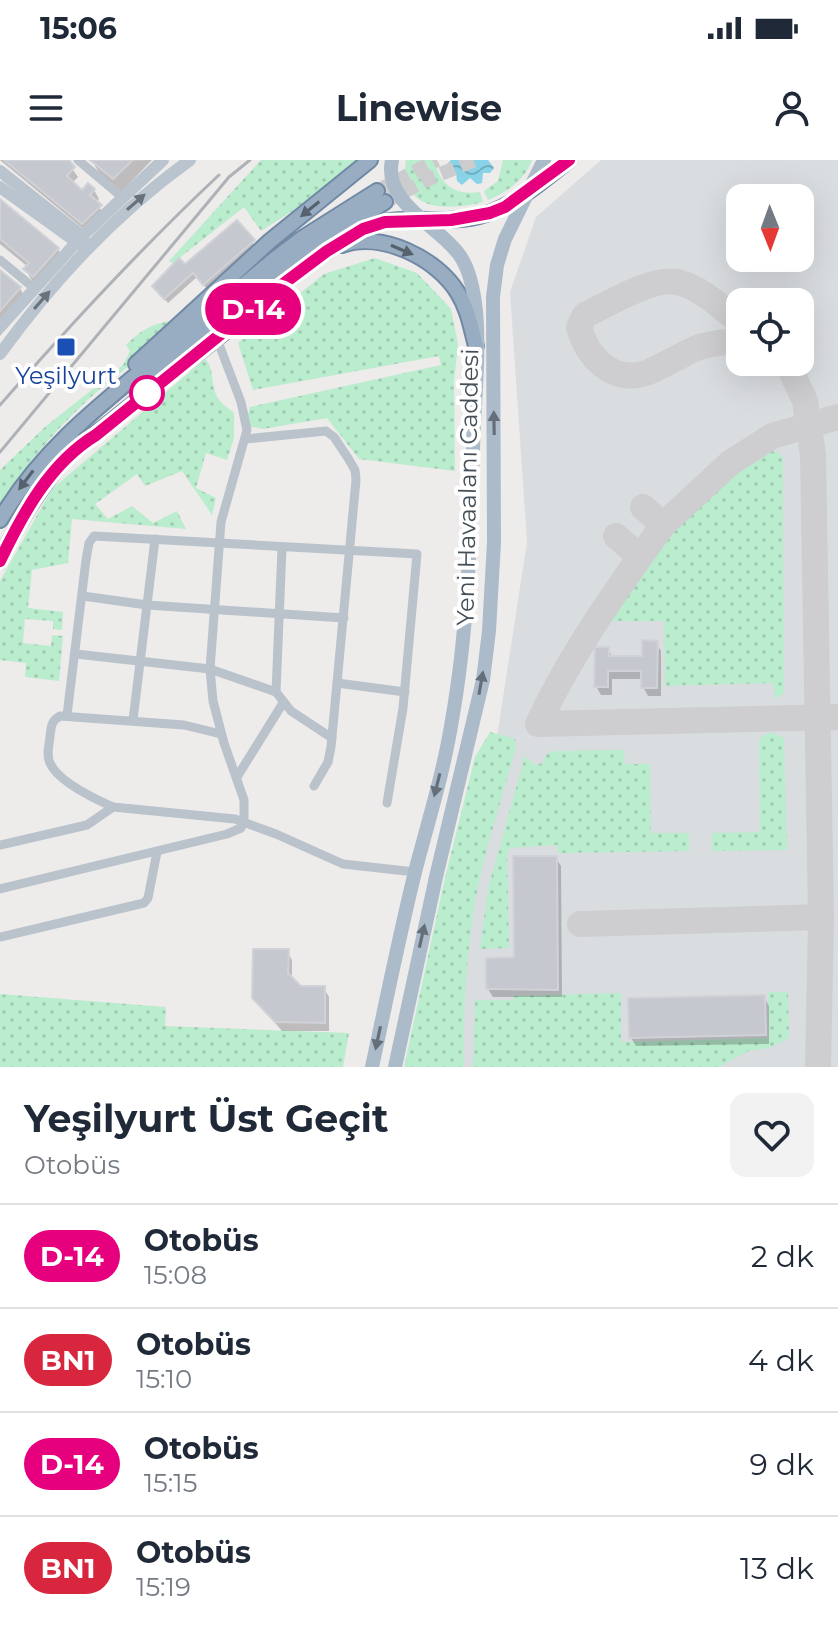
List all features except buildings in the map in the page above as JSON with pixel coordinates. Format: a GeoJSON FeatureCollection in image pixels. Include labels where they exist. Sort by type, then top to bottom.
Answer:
{"type":"FeatureCollection","features":[{"type":"Feature","properties":{"kind":"highway"},"geometry":{"type":"LineString","coordinates":[[0,520],[28,477],[75,418],[270,241],[370,160]]}},
{"type":"Feature","properties":{"kind":"highway"},"geometry":{"type":"LineString","coordinates":[[75,448],[96,435],[327,251],[373,224],[470,219],[490,213],[527,192],[569,160]]}},
{"type":"Feature","properties":{"kind":"highway"},"geometry":{"type":"LineString","coordinates":[[0,561],[23,515],[56,469],[110,412],[286,266],[381,197],[301,239],[57,443]]}},
{"type":"Feature","properties":{"kind":"highway"},"geometry":{"type":"LineString","coordinates":[[327,251],[348,243],[366,241],[390,245],[416,256],[437,270],[456,289],[467,311],[476,346]]}},
{"type":"Feature","properties":{"kind":"main road"},"geometry":{"type":"LineString","coordinates":[[0,354],[82,243],[122,197],[163,160]]}},
{"type":"Feature","properties":{"kind":"main road"},"geometry":{"type":"LineString","coordinates":[[0,327],[34,288],[82,243],[190,160]]}},
{"type":"Feature","properties":{"kind":"main road","name":"Yeni Havaalanı Caddesi"},"geometry":{"type":"LineString","coordinates":[[372,1067],[392,970],[452,722],[466,623],[471,549],[476,346],[476,311],[467,269],[459,254],[401,199],[393,185],[392,160]]}},
{"type":"Feature","properties":{"kind":"main road","name":"Yeni Havaalanı Caddesi"},"geometry":{"type":"LineString","coordinates":[[395,1067],[483,680],[494,542],[493,297],[497,265],[505,239],[544,160]]}},
{"type":"Feature","properties":{"kind":"main road"},"geometry":{"type":"LineString","coordinates":[[0,171],[82,243]]}},
{"type":"Feature","properties":{"kind":"main road"},"geometry":{"type":"LineString","coordinates":[[0,187],[82,243]]}},
{"type":"Feature","properties":{"kind":"main road"},"geometry":{"type":"LineString","coordinates":[[415,872],[436,877]]}},
{"type":"Feature","properties":{"kind":"main road"},"geometry":{"type":"LineString","coordinates":[[392,970],[414,975]]}},
{"type":"Feature","properties":{"kind":"street"},"geometry":{"type":"LineString","coordinates":[[78,160],[122,197]]}},
{"type":"Feature","properties":{"kind":"street"},"geometry":{"type":"LineString","coordinates":[[0,260],[34,288]]}},
{"type":"Feature","properties":{"kind":"street"},"geometry":{"type":"LineString","coordinates":[[0,889],[227,834],[241,828],[244,822],[244,800],[221,734],[210,669],[221,522],[247,430],[243,406],[217,339]]}},
{"type":"Feature","properties":{"kind":"street"},"geometry":{"type":"LineString","coordinates":[[245,439],[326,431],[334,437],[355,470],[332,738],[328,762],[314,786]]}},
{"type":"Feature","properties":{"kind":"street"},"geometry":{"type":"LineString","coordinates":[[67,715],[86,560],[89,543],[94,536],[417,554],[405,692],[387,803]]}},
{"type":"Feature","properties":{"kind":"street"},"geometry":{"type":"LineString","coordinates":[[133,720],[155,539]]}},
{"type":"Feature","properties":{"kind":"street"},"geometry":{"type":"LineString","coordinates":[[282,548],[276,692],[283,703],[332,738]]}},
{"type":"Feature","properties":{"kind":"street"},"geometry":{"type":"LineString","coordinates":[[83,596],[147,605],[344,618]]}},
{"type":"Feature","properties":{"kind":"street"},"geometry":{"type":"LineString","coordinates":[[76,654],[210,669],[276,692]]}},
{"type":"Feature","properties":{"kind":"street"},"geometry":{"type":"LineString","coordinates":[[337,683],[405,692]]}},
{"type":"Feature","properties":{"kind":"street"},"geometry":{"type":"LineString","coordinates":[[237,777],[283,703]]}},
{"type":"Feature","properties":{"kind":"street"},"geometry":{"type":"LineString","coordinates":[[221,734],[184,725],[67,715],[57,717],[51,726],[48,758],[51,766],[79,789],[113,807],[244,822],[343,864],[415,872]]}},
{"type":"Feature","properties":{"kind":"street"},"geometry":{"type":"LineString","coordinates":[[0,845],[87,825],[113,807]]}},
{"type":"Feature","properties":{"kind":"street"},"geometry":{"type":"LineString","coordinates":[[0,937],[144,903],[148,898],[157,852]]}},
{"type":"Feature","properties":{"kind":"shaded area"},"geometry":{"type":"Polygon","coordinates":[[[601,160],[838,160],[838,1067],[446,1067],[527,542],[510,292],[536,217],[601,160]]]}},
{"type":"Feature","properties":{"kind":"green space"},"geometry":{"type":"Polygon","coordinates":[[[261,160],[356,160],[297,208],[261,231],[244,207],[173,263],[169,261],[261,160]]]}},
{"type":"Feature","properties":{"kind":"green space"},"geometry":{"type":"Polygon","coordinates":[[[406,160],[435,160],[444,182],[463,192],[480,192],[483,202],[455,207],[428,204],[418,199],[410,190],[406,177],[406,160]]]}},
{"type":"Feature","properties":{"kind":"green space"},"geometry":{"type":"Polygon","coordinates":[[[503,160],[532,160],[525,174],[514,184],[488,200],[484,191],[498,181],[503,160]]]}},
{"type":"Feature","properties":{"kind":"green space"},"geometry":{"type":"Polygon","coordinates":[[[375,258],[417,273],[451,309],[458,344],[454,382],[455,471],[359,459],[327,418],[263,429],[250,426],[247,418],[250,407],[441,365],[439,356],[253,390],[238,343],[324,274],[375,258]]]}},
{"type":"Feature","properties":{"kind":"green space"},"geometry":{"type":"Polygon","coordinates":[[[172,321],[145,353],[91,397],[54,434],[0,505],[0,470],[45,427],[123,365],[130,351],[126,345],[131,340],[152,326],[172,321]]]}},
{"type":"Feature","properties":{"kind":"green space"},"geometry":{"type":"Polygon","coordinates":[[[205,359],[217,396],[234,413],[234,438],[227,460],[206,453],[196,488],[216,498],[212,515],[182,471],[145,486],[137,474],[95,504],[108,519],[132,506],[153,523],[177,511],[186,529],[72,519],[68,563],[32,570],[28,608],[63,612],[62,630],[53,629],[53,621],[25,619],[23,643],[51,646],[52,635],[63,636],[59,681],[25,677],[26,663],[0,660],[0,581],[52,489],[205,359]]]}},
{"type":"Feature","properties":{"kind":"green space"},"geometry":{"type":"Polygon","coordinates":[[[768,449],[783,458],[784,693],[775,699],[773,683],[665,686],[664,621],[600,621],[676,524],[723,478],[746,460],[768,449]]]}},
{"type":"Feature","properties":{"kind":"green space"},"geometry":{"type":"Polygon","coordinates":[[[490,732],[515,739],[516,747],[473,914],[468,952],[464,1067],[404,1067],[475,757],[490,732]]]}},
{"type":"Feature","properties":{"kind":"green space"},"geometry":{"type":"Polygon","coordinates":[[[771,732],[784,738],[787,850],[712,851],[712,833],[760,832],[759,738],[771,732]]]}},
{"type":"Feature","properties":{"kind":"green space"},"geometry":{"type":"Polygon","coordinates":[[[624,750],[625,764],[650,764],[651,833],[689,833],[689,851],[558,853],[557,845],[510,848],[507,854],[509,948],[480,949],[488,889],[525,756],[535,765],[543,763],[546,755],[553,751],[624,750]]]}},
{"type":"Feature","properties":{"kind":"green space"},"geometry":{"type":"Polygon","coordinates":[[[768,992],[788,992],[789,1038],[769,1048],[748,1051],[719,1067],[473,1067],[475,1000],[621,993],[621,1042],[769,1038],[768,992]]]}},
{"type":"Feature","properties":{"kind":"green space"},"geometry":{"type":"Polygon","coordinates":[[[0,994],[166,1007],[165,1026],[349,1033],[343,1067],[0,1067],[0,994]]]}},
{"type":"Feature","properties":{"kind":"water"},"geometry":{"type":"Polygon","coordinates":[[[451,160],[488,160],[494,168],[490,173],[483,173],[482,183],[477,184],[470,178],[462,185],[457,181],[456,173],[446,171],[445,166],[451,160]]]}},
{"type":"Feature","properties":{"kind":"taxiway"},"geometry":{"type":"LineString","coordinates":[[726,311],[694,288],[667,282],[643,287],[618,298],[585,315],[579,327],[595,358],[622,375],[646,373],[702,346],[726,342]]}},
{"type":"Feature","properties":{"kind":"taxiway"},"geometry":{"type":"LineString","coordinates":[[793,376],[805,401],[813,455],[821,917],[818,1067]]}},
{"type":"Feature","properties":{"kind":"taxiway"},"geometry":{"type":"LineString","coordinates":[[663,525],[730,463],[772,436],[838,417]]}},
{"type":"Feature","properties":{"kind":"taxiway"},"geometry":{"type":"LineString","coordinates":[[640,557],[663,525],[643,507]]}},
{"type":"Feature","properties":{"kind":"taxiway"},"geometry":{"type":"LineString","coordinates":[[616,536],[640,557],[585,638],[538,724],[838,717]]}},
{"type":"Feature","properties":{"kind":"taxiway"},"geometry":{"type":"LineString","coordinates":[[580,924],[821,917]]}},
{"type":"Feature","properties":{"kind":"tunnel"},"geometry":{"type":"LineString","coordinates":[[377,191],[437,160]]}},
{"type":"Feature","properties":{"kind":"tunnel"},"geometry":{"type":"LineString","coordinates":[[385,202],[426,180],[475,160]]}},
{"type":"Feature","properties":{"kind":"railway"},"geometry":{"type":"LineString","coordinates":[[0,452],[229,177],[250,160]]}},
{"type":"Feature","properties":{"kind":"railway"},"geometry":{"type":"LineString","coordinates":[[0,405],[106,287],[219,175]]}},
{"type":"Feature","properties":{"kind":"bus line","name":"D-14"},"geometry":{"type":"LineString","coordinates":[[0,561],[23,515],[75,448],[96,435],[327,251],[373,224],[470,219],[490,213],[505,207],[569,160]]}},
{"type":"Feature","properties":{"kind":"place","name":"Yeşilyurt"},"geometry":{"type":"Point","coordinates":[66,347]}}]}
